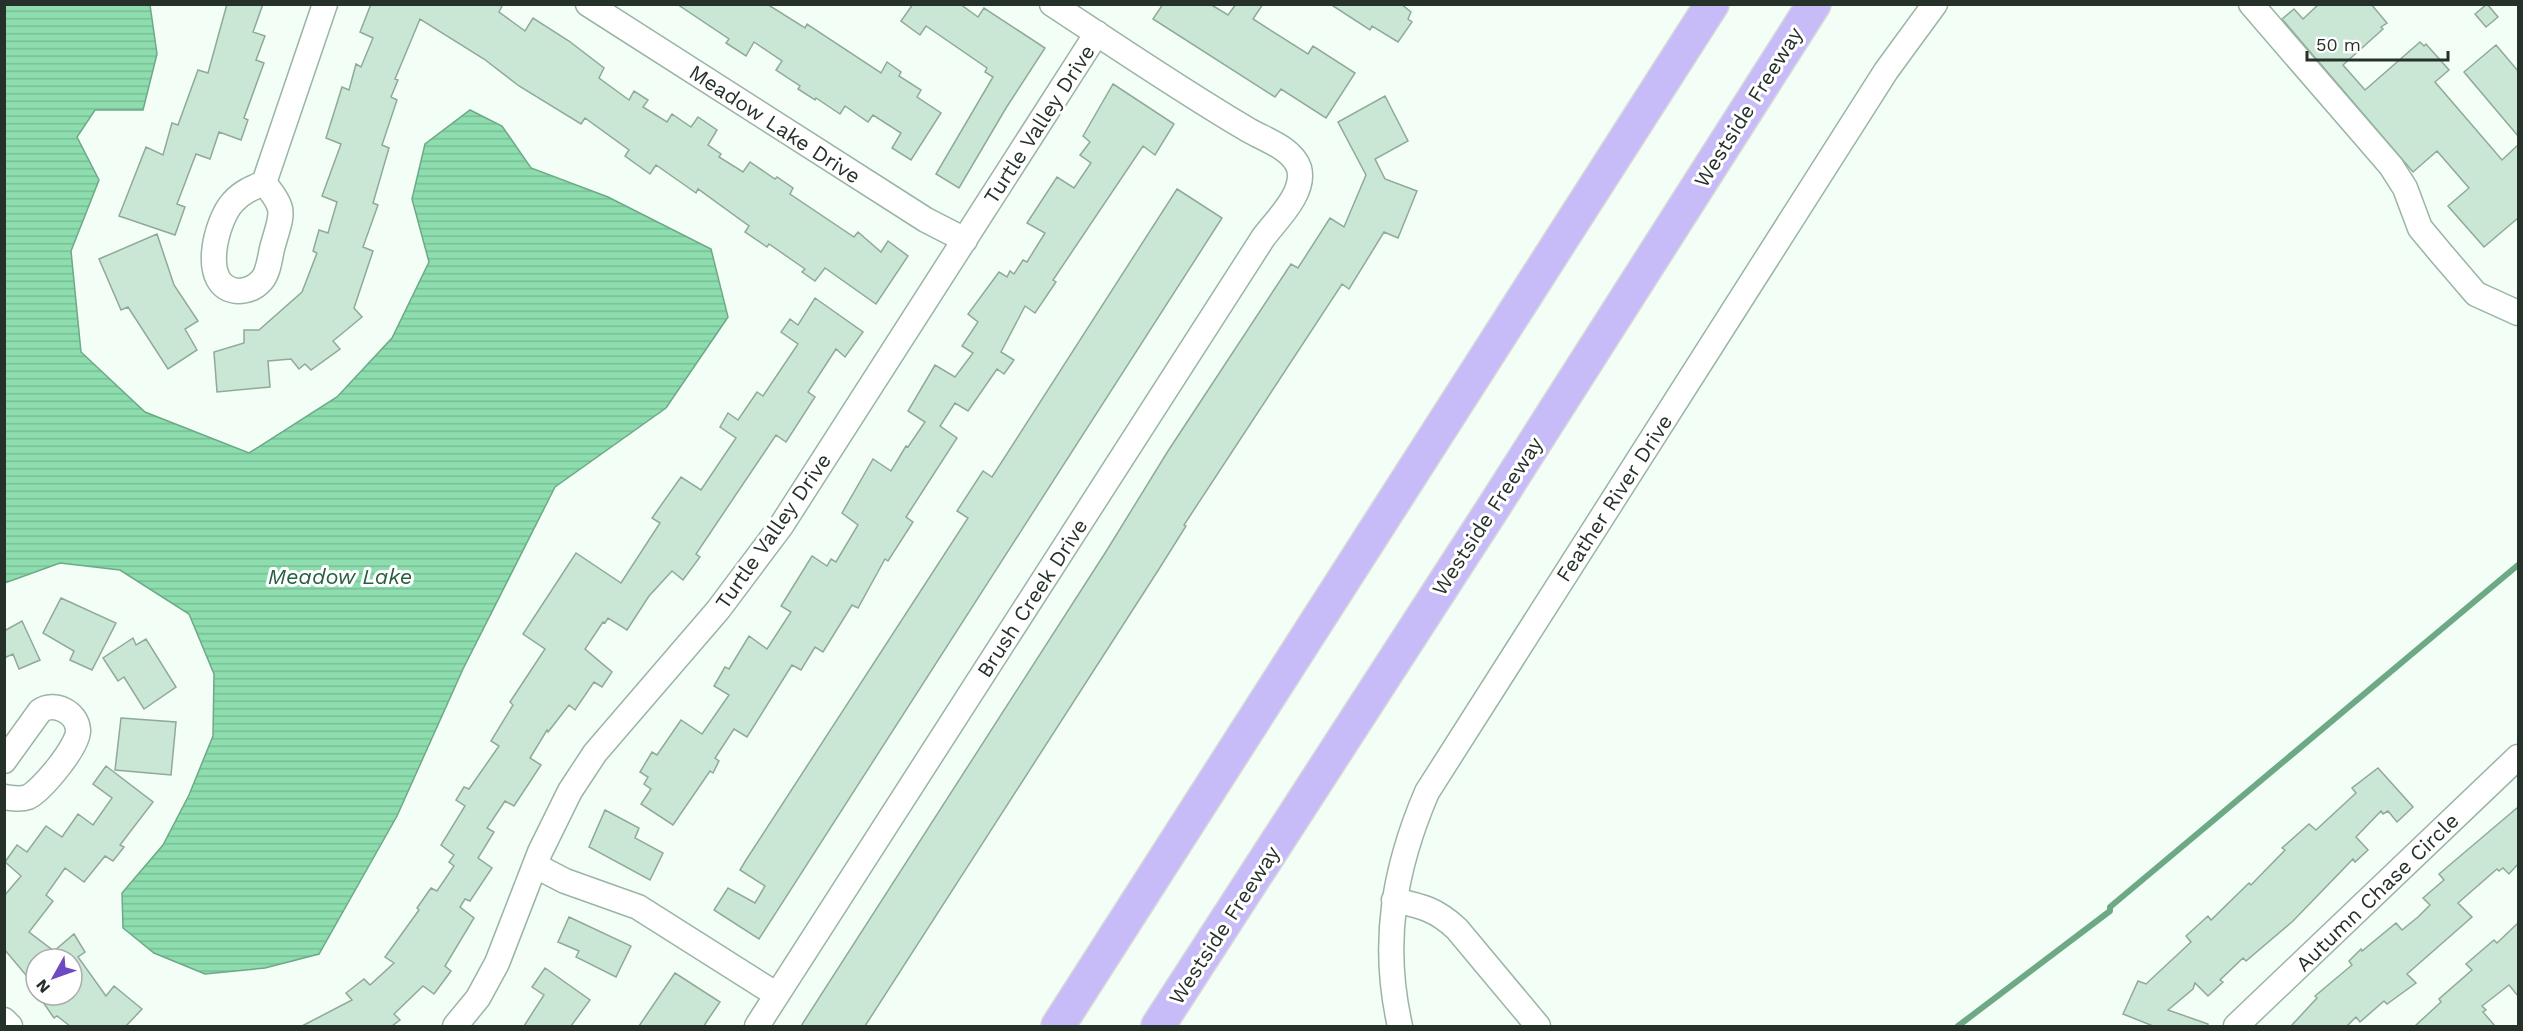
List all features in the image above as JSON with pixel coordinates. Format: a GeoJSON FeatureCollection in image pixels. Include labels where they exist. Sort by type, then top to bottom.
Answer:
{"type":"FeatureCollection","features":[{"type":"Feature","properties":{"kind":"highway"},"geometry":{"type":"LineString","coordinates":[[1058,1026],[1712,4]]}},
{"type":"Feature","properties":{"kind":"highway","name":"Westside Freeway"},"geometry":{"type":"LineString","coordinates":[[1158,1026],[1506,488],[1814,4]]}},
{"type":"Feature","properties":{"kind":"street"},"geometry":{"type":"LineString","coordinates":[[264,183],[325,4]]}},
{"type":"Feature","properties":{"kind":"street","name":"Meadow Lake Drive"},"geometry":{"type":"LineString","coordinates":[[588,4],[926,220],[965,240]]}},
{"type":"Feature","properties":{"kind":"street"},"geometry":{"type":"LineString","coordinates":[[1052,4],[1096,33]]}},
{"type":"Feature","properties":{"kind":"street","name":"Feather River Drive"},"geometry":{"type":"LineString","coordinates":[[1400,1026],[1392,980],[1390,941],[1394,900],[1401,862],[1427,792],[1886,71],[1935,4]]}},
{"type":"Feature","properties":{"kind":"street"},"geometry":{"type":"LineString","coordinates":[[2251,4],[2391,166],[2405,188],[2420,228],[2476,294],[2518,313]]}},
{"type":"Feature","properties":{"kind":"street","name":"Turtle Valley Drive"},"geometry":{"type":"LineString","coordinates":[[455,1026],[478,998],[497,963],[536,866],[570,792],[596,753],[758,560],[782,526],[1096,33]]}},
{"type":"Feature","properties":{"kind":"street","name":"Brush Creek Drive"},"geometry":{"type":"LineString","coordinates":[[757,1026],[1263,238],[1298,190],[1299,169],[1291,154],[1245,128],[1096,33]]}},
{"type":"Feature","properties":{"kind":"street"},"geometry":{"type":"LineString","coordinates":[[4,760],[45,707],[63,708],[76,722],[78,731],[75,743],[39,789],[23,799],[4,797]]}},
{"type":"Feature","properties":{"kind":"street","name":"Autumn Chase Circle"},"geometry":{"type":"LineString","coordinates":[[2236,1026],[2518,757]]}},
{"type":"Feature","properties":{"kind":"street"},"geometry":{"type":"LineString","coordinates":[[536,866],[565,881],[638,907],[777,995]]}},
{"type":"Feature","properties":{"kind":"street"},"geometry":{"type":"LineString","coordinates":[[1394,900],[1429,908],[1443,916],[1457,929],[1538,1026]]}},
{"type":"Feature","properties":{"kind":"street"},"geometry":{"type":"LineString","coordinates":[[4,1020],[10,1026]]}},
{"type":"Feature","properties":{"kind":"water","name":"Meadow Lake"},"geometry":{"type":"Polygon","coordinates":[[[5,4],[150,5],[157,54],[143,110],[95,110],[77,137],[99,180],[71,251],[81,352],[145,412],[249,453],[337,397],[392,338],[429,262],[412,199],[425,144],[470,110],[502,126],[531,168],[608,197],[711,249],[728,317],[666,408],[555,487],[463,669],[397,816],[319,954],[265,968],[205,974],[154,953],[123,928],[122,893],[163,845],[189,795],[213,736],[214,674],[189,614],[120,570],[60,563],[5,583],[5,4]]]}},
{"type":"Feature","properties":{"kind":"building"},"geometry":{"type":"Polygon","coordinates":[[[227,4],[263,4],[253,32],[265,36],[256,60],[264,63],[244,118],[248,120],[241,140],[219,132],[210,159],[196,154],[177,204],[185,207],[175,235],[119,216],[146,147],[163,155],[172,123],[178,125],[198,70],[208,73],[227,4]]]}},
{"type":"Feature","properties":{"kind":"building"},"geometry":{"type":"Polygon","coordinates":[[[371,4],[503,4],[499,12],[525,31],[533,18],[569,41],[604,68],[599,78],[629,100],[634,91],[648,100],[643,107],[667,122],[672,114],[691,127],[698,117],[717,130],[708,145],[721,154],[719,157],[743,172],[750,162],[793,188],[790,194],[854,237],[858,232],[881,252],[888,241],[908,256],[876,304],[825,268],[815,281],[802,272],[805,269],[769,244],[767,247],[745,232],[749,226],[698,189],[696,193],[656,165],[650,174],[625,156],[629,150],[585,118],[581,124],[519,86],[484,59],[420,19],[395,79],[398,80],[391,97],[397,100],[382,145],[389,148],[373,203],[378,205],[363,247],[373,251],[354,308],[362,317],[333,341],[340,349],[311,370],[305,364],[299,369],[291,359],[268,361],[270,387],[217,392],[214,352],[244,343],[244,330],[259,330],[302,292],[317,253],[313,251],[319,230],[328,233],[337,202],[322,196],[341,144],[326,138],[342,87],[349,90],[356,64],[361,67],[373,38],[360,32],[371,4]]]}},
{"type":"Feature","properties":{"kind":"building"},"geometry":{"type":"Polygon","coordinates":[[[677,4],[767,4],[805,28],[807,24],[881,73],[887,62],[901,72],[899,76],[921,90],[917,97],[941,113],[911,160],[892,148],[901,133],[873,115],[868,122],[845,106],[840,114],[816,98],[815,100],[798,89],[800,86],[776,70],[782,61],[754,42],[746,56],[726,43],[729,39],[677,4]]]}},
{"type":"Feature","properties":{"kind":"building"},"geometry":{"type":"Polygon","coordinates":[[[913,4],[960,4],[978,17],[984,8],[1045,48],[1006,108],[959,188],[936,174],[993,77],[985,72],[987,68],[926,26],[920,35],[901,21],[913,4]]]}},
{"type":"Feature","properties":{"kind":"building"},"geometry":{"type":"Polygon","coordinates":[[[1163,4],[1210,4],[1228,15],[1236,4],[1263,4],[1253,19],[1308,54],[1313,46],[1355,73],[1326,118],[1281,89],[1275,97],[1153,19],[1163,4]]]}},
{"type":"Feature","properties":{"kind":"building"},"geometry":{"type":"Polygon","coordinates":[[[1330,4],[1401,4],[1411,12],[1408,19],[1412,22],[1398,42],[1372,26],[1370,30],[1330,4]]]}},
{"type":"Feature","properties":{"kind":"building"},"geometry":{"type":"Polygon","coordinates":[[[2319,4],[2371,4],[2387,23],[2343,65],[2365,90],[2420,42],[2424,46],[2426,44],[2449,70],[2435,82],[2502,160],[2518,145],[2518,218],[2484,247],[2448,206],[2469,188],[2437,151],[2413,172],[2282,19],[2294,9],[2303,19],[2319,4]]]}},
{"type":"Feature","properties":{"kind":"building"},"geometry":{"type":"Polygon","coordinates":[[[2487,4],[2498,17],[2486,27],[2475,14],[2487,4]]]}},
{"type":"Feature","properties":{"kind":"building"},"geometry":{"type":"Polygon","coordinates":[[[2496,45],[2518,71],[2518,136],[2464,72],[2496,45]]]}},
{"type":"Feature","properties":{"kind":"building"},"geometry":{"type":"Polygon","coordinates":[[[1113,84],[1174,124],[1155,155],[1143,146],[1053,280],[1056,282],[1035,313],[1025,306],[1001,352],[1014,360],[1004,374],[997,369],[968,411],[955,403],[940,426],[957,438],[906,517],[913,522],[888,561],[885,559],[858,608],[852,605],[823,652],[815,647],[801,670],[792,665],[747,737],[734,729],[715,758],[719,761],[713,773],[710,771],[673,825],[641,804],[651,789],[644,784],[648,777],[640,772],[652,752],[657,755],[681,720],[702,734],[729,695],[714,686],[725,667],[729,669],[749,636],[767,649],[791,612],[781,606],[812,556],[827,566],[831,559],[836,562],[858,525],[842,513],[873,459],[891,471],[906,446],[908,447],[925,422],[908,411],[935,365],[955,377],[973,353],[962,346],[978,322],[968,314],[999,272],[1007,277],[1010,271],[1014,274],[1023,260],[1027,262],[1045,233],[1027,223],[1057,177],[1074,188],[1091,163],[1080,155],[1090,142],[1083,136],[1113,84]]]}},
{"type":"Feature","properties":{"kind":"building"},"geometry":{"type":"Polygon","coordinates":[[[1385,96],[1408,141],[1375,159],[1385,179],[1417,191],[1398,238],[1384,232],[1349,289],[1342,284],[1184,525],[1186,526],[1159,569],[865,1026],[801,1026],[1107,550],[1168,451],[1291,264],[1298,268],[1330,218],[1344,227],[1366,175],[1338,122],[1385,96]]]}},
{"type":"Feature","properties":{"kind":"building"},"geometry":{"type":"Polygon","coordinates":[[[1177,189],[1222,218],[759,939],[714,910],[728,888],[755,903],[765,886],[740,870],[968,518],[957,511],[983,471],[992,477],[1177,189]]]}},
{"type":"Feature","properties":{"kind":"building"},"geometry":{"type":"Polygon","coordinates":[[[157,234],[174,285],[198,321],[185,329],[197,350],[168,369],[128,307],[121,310],[99,259],[157,234]]]}},
{"type":"Feature","properties":{"kind":"building"},"geometry":{"type":"Polygon","coordinates":[[[815,298],[863,332],[845,357],[836,349],[808,392],[815,397],[786,442],[776,435],[696,554],[700,557],[683,580],[672,571],[649,596],[627,630],[608,618],[585,649],[612,672],[602,687],[594,682],[575,710],[569,705],[548,732],[547,730],[530,758],[541,765],[514,806],[505,801],[487,828],[494,832],[478,858],[492,868],[470,901],[465,899],[460,907],[474,918],[445,966],[451,971],[434,994],[423,986],[394,1014],[400,1020],[392,1026],[302,1026],[352,1000],[346,993],[364,979],[370,985],[394,963],[385,957],[419,910],[417,908],[431,888],[437,891],[454,866],[449,862],[454,855],[441,845],[465,806],[456,800],[464,787],[469,789],[499,746],[491,741],[513,705],[510,702],[545,649],[523,634],[576,553],[621,583],[660,523],[652,518],[681,477],[701,490],[736,438],[720,427],[728,413],[738,420],[757,392],[763,396],[798,344],[781,332],[790,319],[798,325],[815,298]]]}},
{"type":"Feature","properties":{"kind":"building"},"geometry":{"type":"Polygon","coordinates":[[[61,598],[116,623],[92,670],[70,660],[74,651],[43,633],[61,598]]]}},
{"type":"Feature","properties":{"kind":"building"},"geometry":{"type":"Polygon","coordinates":[[[22,621],[40,660],[19,669],[13,654],[4,658],[4,631],[22,621]]]}},
{"type":"Feature","properties":{"kind":"building"},"geometry":{"type":"Polygon","coordinates":[[[133,638],[136,645],[146,639],[176,687],[144,709],[124,677],[118,681],[103,658],[133,638]]]}},
{"type":"Feature","properties":{"kind":"building"},"geometry":{"type":"Polygon","coordinates":[[[121,718],[176,722],[171,775],[115,770],[121,718]]]}},
{"type":"Feature","properties":{"kind":"building"},"geometry":{"type":"Polygon","coordinates":[[[106,766],[153,802],[120,845],[124,847],[113,861],[105,856],[84,882],[65,868],[46,895],[53,901],[29,932],[49,947],[24,947],[24,973],[4,949],[4,896],[21,876],[5,862],[17,845],[27,852],[46,826],[62,837],[78,814],[93,825],[112,798],[93,784],[106,766]]]}},
{"type":"Feature","properties":{"kind":"building"},"geometry":{"type":"Polygon","coordinates":[[[2378,768],[2413,807],[2397,822],[2388,811],[2383,814],[2381,811],[2356,837],[2368,850],[2355,862],[2353,859],[2293,921],[2246,961],[2243,958],[2220,980],[2223,982],[2208,996],[2195,983],[2193,989],[2168,1010],[2208,1024],[2208,1026],[2153,1026],[2123,1014],[2138,981],[2146,984],[2191,942],[2186,936],[2208,916],[2211,920],[2249,883],[2251,885],[2285,850],[2282,848],[2309,824],[2316,830],[2356,793],[2352,788],[2378,768]]]}},
{"type":"Feature","properties":{"kind":"building"},"geometry":{"type":"Polygon","coordinates":[[[2518,807],[2518,864],[2509,874],[2503,868],[2499,871],[2497,869],[2458,903],[2472,917],[2407,974],[2416,983],[2387,1004],[2384,1001],[2360,1022],[2356,1017],[2347,1026],[2291,1026],[2317,998],[2315,996],[2352,965],[2349,961],[2361,949],[2362,951],[2396,923],[2402,930],[2418,917],[2430,905],[2423,898],[2444,880],[2439,874],[2518,807]]]}},
{"type":"Feature","properties":{"kind":"building"},"geometry":{"type":"Polygon","coordinates":[[[605,810],[639,828],[635,838],[663,853],[650,880],[589,847],[605,810]]]}},
{"type":"Feature","properties":{"kind":"building"},"geometry":{"type":"Polygon","coordinates":[[[569,917],[631,946],[616,977],[576,957],[579,951],[558,942],[569,917]]]}},
{"type":"Feature","properties":{"kind":"building"},"geometry":{"type":"Polygon","coordinates":[[[2518,923],[2518,996],[2509,985],[2482,1006],[2486,1010],[2483,1012],[2495,1026],[2415,1026],[2441,1002],[2439,999],[2472,970],[2466,964],[2494,940],[2497,943],[2518,923]]]}},
{"type":"Feature","properties":{"kind":"building"},"geometry":{"type":"Polygon","coordinates":[[[74,934],[82,947],[59,947],[74,934]]]}},
{"type":"Feature","properties":{"kind":"building"},"geometry":{"type":"Polygon","coordinates":[[[84,965],[106,996],[114,986],[142,1009],[126,1026],[70,1026],[57,1016],[54,1018],[46,1007],[84,1007],[84,965]]]}},
{"type":"Feature","properties":{"kind":"building"},"geometry":{"type":"Polygon","coordinates":[[[545,968],[590,1000],[571,1026],[524,1026],[544,995],[532,987],[545,968]]]}},
{"type":"Feature","properties":{"kind":"building"},"geometry":{"type":"Polygon","coordinates":[[[675,973],[720,1002],[704,1026],[639,1026],[675,973]]]}},
{"type":"Feature","properties":{"kind":"waterway"},"geometry":{"type":"LineString","coordinates":[[1958,1026],[2110,911],[2110,907],[2518,565]]}}]}
